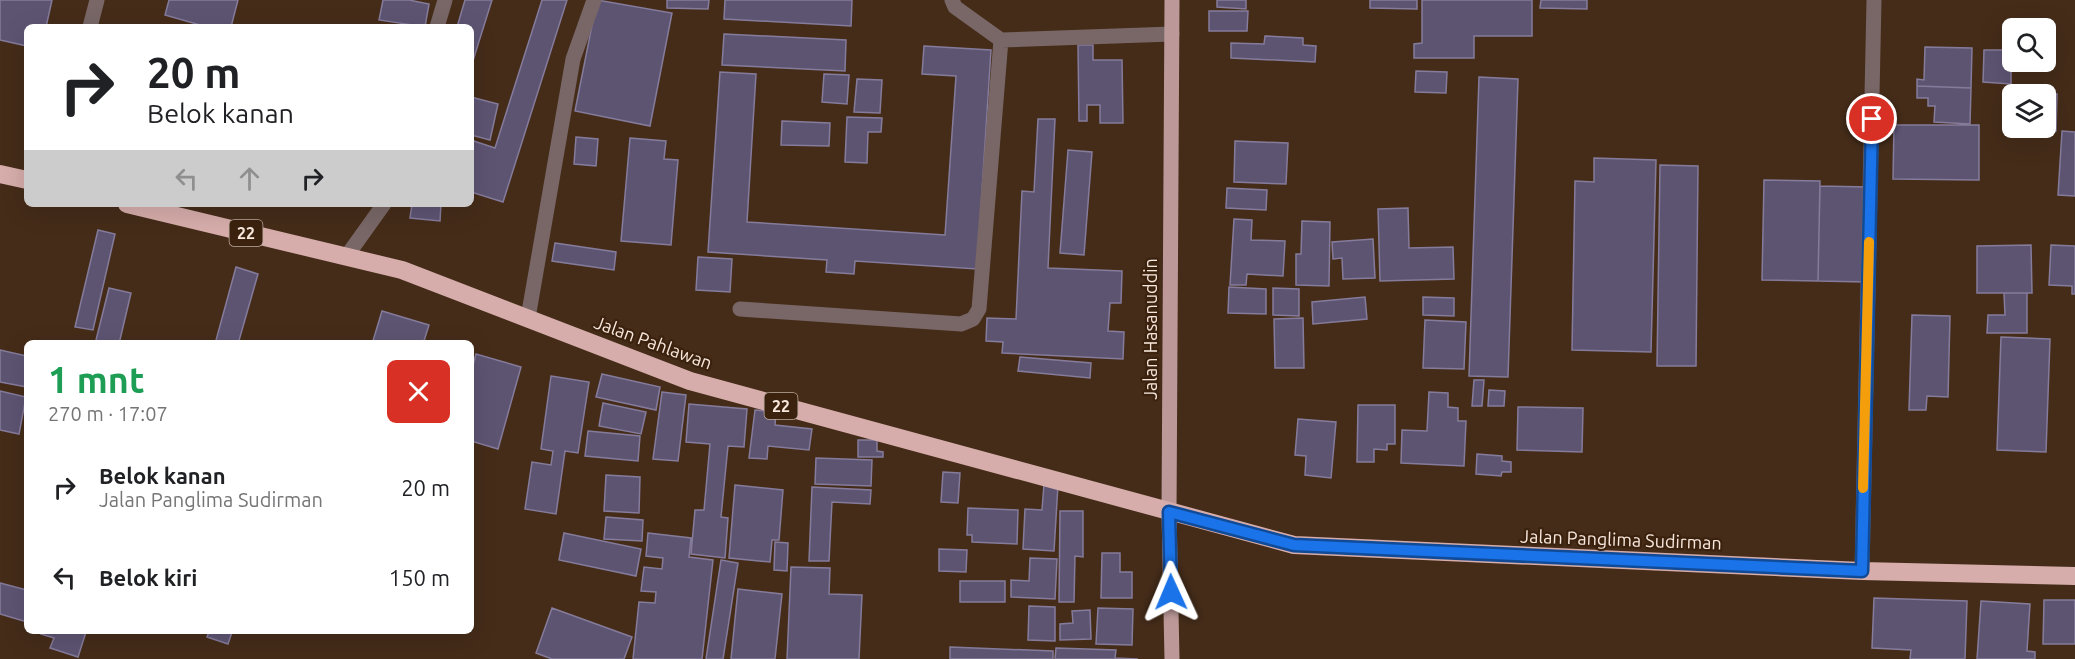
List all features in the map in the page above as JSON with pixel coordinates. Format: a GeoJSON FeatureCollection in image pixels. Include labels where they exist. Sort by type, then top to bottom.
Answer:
{"type":"FeatureCollection","features":[{"type":"Feature","properties":{"kind":"highway"},"geometry":{"type":"LineString","coordinates":[[0,174],[24,179]]}},
{"type":"Feature","properties":{"kind":"highway","name":"Jalan Pahlawan"},"geometry":{"type":"LineString","coordinates":[[138,207],[402,270],[690,381],[1169,512]]}},
{"type":"Feature","properties":{"kind":"highway","name":"Jalan Panglima Sudirman"},"geometry":{"type":"LineString","coordinates":[[1169,512],[1294,545],[1862,571],[2075,576]]}},
{"type":"Feature","properties":{"kind":"main road","name":"Jalan Hasanuddin"},"geometry":{"type":"LineString","coordinates":[[1172,0],[1169,512],[1172,659]]}},
{"type":"Feature","properties":{"kind":"street"},"geometry":{"type":"LineString","coordinates":[[91,24],[98,0]]}},
{"type":"Feature","properties":{"kind":"street"},"geometry":{"type":"LineString","coordinates":[[438,24],[445,0]]}},
{"type":"Feature","properties":{"kind":"street"},"geometry":{"type":"LineString","coordinates":[[528,318],[573,59],[594,0]]}},
{"type":"Feature","properties":{"kind":"street"},"geometry":{"type":"LineString","coordinates":[[952,0],[956,7],[1002,40],[1172,34]]}},
{"type":"Feature","properties":{"kind":"street"},"geometry":{"type":"LineString","coordinates":[[1862,571],[1874,0]]}},
{"type":"Feature","properties":{"kind":"street"},"geometry":{"type":"LineString","coordinates":[[740,309],[962,324],[973,319],[979,309],[1002,40]]}},
{"type":"Feature","properties":{"kind":"street"},"geometry":{"type":"LineString","coordinates":[[346,257],[382,207]]}},
{"type":"Feature","properties":{"kind":"building"},"geometry":{"type":"Polygon","coordinates":[[[0,0],[52,0],[47,24],[24,24],[24,45],[0,40],[0,0]]]}},
{"type":"Feature","properties":{"kind":"building"},"geometry":{"type":"Polygon","coordinates":[[[169,0],[238,0],[232,24],[196,24],[165,15],[169,0]]]}},
{"type":"Feature","properties":{"kind":"building"},"geometry":{"type":"Polygon","coordinates":[[[383,0],[409,0],[429,4],[426,24],[379,20],[383,0]]]}},
{"type":"Feature","properties":{"kind":"building"},"geometry":{"type":"Polygon","coordinates":[[[465,0],[492,0],[474,57],[474,24],[458,24],[465,0]]]}},
{"type":"Feature","properties":{"kind":"building"},"geometry":{"type":"Polygon","coordinates":[[[542,0],[567,0],[503,202],[474,193],[474,141],[495,148],[542,0]]]}},
{"type":"Feature","properties":{"kind":"building"},"geometry":{"type":"Polygon","coordinates":[[[597,0],[672,13],[650,126],[575,111],[597,0]]]}},
{"type":"Feature","properties":{"kind":"building"},"geometry":{"type":"Polygon","coordinates":[[[667,0],[709,0],[708,9],[667,8],[667,0]]]}},
{"type":"Feature","properties":{"kind":"building"},"geometry":{"type":"Polygon","coordinates":[[[725,0],[852,0],[851,26],[724,19],[725,0]]]}},
{"type":"Feature","properties":{"kind":"building"},"geometry":{"type":"Polygon","coordinates":[[[1217,0],[1246,0],[1246,9],[1217,7],[1217,0]]]}},
{"type":"Feature","properties":{"kind":"building"},"geometry":{"type":"Polygon","coordinates":[[[1370,0],[1417,0],[1417,9],[1370,8],[1370,0]]]}},
{"type":"Feature","properties":{"kind":"building"},"geometry":{"type":"Polygon","coordinates":[[[1422,0],[1532,0],[1532,36],[1474,36],[1474,58],[1414,58],[1414,44],[1422,43],[1422,0]]]}},
{"type":"Feature","properties":{"kind":"building"},"geometry":{"type":"Polygon","coordinates":[[[1541,0],[1587,0],[1587,9],[1540,8],[1541,0]]]}},
{"type":"Feature","properties":{"kind":"building"},"geometry":{"type":"Polygon","coordinates":[[[1209,11],[1248,11],[1247,31],[1209,31],[1209,11]]]}},
{"type":"Feature","properties":{"kind":"building"},"geometry":{"type":"Polygon","coordinates":[[[724,34],[846,40],[845,71],[722,65],[724,34]]]}},
{"type":"Feature","properties":{"kind":"building"},"geometry":{"type":"Polygon","coordinates":[[[1265,36],[1303,38],[1303,45],[1316,46],[1315,62],[1231,58],[1231,43],[1264,44],[1265,36]]]}},
{"type":"Feature","properties":{"kind":"building"},"geometry":{"type":"Polygon","coordinates":[[[1078,45],[1093,45],[1093,60],[1122,60],[1123,123],[1100,123],[1100,105],[1087,105],[1087,121],[1079,121],[1078,45]]]}},
{"type":"Feature","properties":{"kind":"building"},"geometry":{"type":"Polygon","coordinates":[[[924,46],[991,50],[977,269],[855,261],[854,274],[826,272],[827,260],[708,252],[720,72],[756,74],[747,222],[945,235],[956,76],[922,74],[924,46]]]}},
{"type":"Feature","properties":{"kind":"building"},"geometry":{"type":"Polygon","coordinates":[[[1925,47],[1972,48],[1971,88],[1917,86],[1917,79],[1924,80],[1925,47]]]}},
{"type":"Feature","properties":{"kind":"building"},"geometry":{"type":"Polygon","coordinates":[[[1984,50],[2002,50],[2002,72],[2011,72],[2011,84],[1983,82],[1984,50]]]}},
{"type":"Feature","properties":{"kind":"building"},"geometry":{"type":"Polygon","coordinates":[[[1416,71],[1447,72],[1446,93],[1415,92],[1416,71]]]}},
{"type":"Feature","properties":{"kind":"building"},"geometry":{"type":"Polygon","coordinates":[[[824,74],[849,75],[847,104],[822,102],[824,74]]]}},
{"type":"Feature","properties":{"kind":"building"},"geometry":{"type":"Polygon","coordinates":[[[1479,77],[1518,79],[1508,377],[1469,376],[1479,77]]]}},
{"type":"Feature","properties":{"kind":"building"},"geometry":{"type":"Polygon","coordinates":[[[857,79],[882,80],[880,113],[854,112],[857,79]]]}},
{"type":"Feature","properties":{"kind":"building"},"geometry":{"type":"Polygon","coordinates":[[[1917,86],[1971,88],[1970,124],[1934,122],[1935,106],[1928,106],[1928,98],[1917,98],[1917,86]]]}},
{"type":"Feature","properties":{"kind":"building"},"geometry":{"type":"Polygon","coordinates":[[[474,98],[498,104],[490,140],[474,136],[474,98]]]}},
{"type":"Feature","properties":{"kind":"building"},"geometry":{"type":"Polygon","coordinates":[[[847,117],[882,118],[881,132],[868,132],[867,163],[845,162],[847,117]]]}},
{"type":"Feature","properties":{"kind":"building"},"geometry":{"type":"Polygon","coordinates":[[[1038,119],[1055,119],[1048,268],[1122,271],[1121,303],[1110,303],[1108,331],[1124,332],[1123,359],[1002,353],[1003,342],[986,341],[987,318],[1016,319],[1022,191],[1034,192],[1038,119]]]}},
{"type":"Feature","properties":{"kind":"building"},"geometry":{"type":"Polygon","coordinates":[[[782,121],[830,123],[829,146],[781,145],[782,121]]]}},
{"type":"Feature","properties":{"kind":"building"},"geometry":{"type":"Polygon","coordinates":[[[1894,125],[1979,125],[1979,180],[1893,179],[1894,125]]]}},
{"type":"Feature","properties":{"kind":"building"},"geometry":{"type":"Polygon","coordinates":[[[2062,131],[2075,132],[2075,196],[2058,195],[2062,131]]]}},
{"type":"Feature","properties":{"kind":"building"},"geometry":{"type":"Polygon","coordinates":[[[576,137],[598,139],[596,166],[574,164],[576,137]]]}},
{"type":"Feature","properties":{"kind":"building"},"geometry":{"type":"Polygon","coordinates":[[[630,138],[666,141],[664,159],[678,160],[671,245],[621,241],[630,138]]]}},
{"type":"Feature","properties":{"kind":"building"},"geometry":{"type":"Polygon","coordinates":[[[1235,141],[1288,143],[1286,184],[1234,182],[1235,141]]]}},
{"type":"Feature","properties":{"kind":"building"},"geometry":{"type":"Polygon","coordinates":[[[1068,150],[1092,152],[1084,255],[1060,253],[1068,150]]]}},
{"type":"Feature","properties":{"kind":"building"},"geometry":{"type":"Polygon","coordinates":[[[1594,158],[1656,160],[1651,352],[1572,350],[1575,181],[1594,182],[1594,158]]]}},
{"type":"Feature","properties":{"kind":"building"},"geometry":{"type":"Polygon","coordinates":[[[1660,165],[1698,166],[1696,366],[1657,366],[1660,165]]]}},
{"type":"Feature","properties":{"kind":"building"},"geometry":{"type":"Polygon","coordinates":[[[1764,180],[1820,181],[1818,281],[1762,280],[1764,180]]]}},
{"type":"Feature","properties":{"kind":"building"},"geometry":{"type":"Polygon","coordinates":[[[1820,186],[1868,187],[1866,282],[1818,281],[1820,186]]]}},
{"type":"Feature","properties":{"kind":"building"},"geometry":{"type":"Polygon","coordinates":[[[1227,188],[1267,190],[1266,210],[1226,208],[1227,188]]]}},
{"type":"Feature","properties":{"kind":"building"},"geometry":{"type":"Polygon","coordinates":[[[412,207],[441,207],[440,221],[410,218],[412,207]]]}},
{"type":"Feature","properties":{"kind":"building"},"geometry":{"type":"Polygon","coordinates":[[[1408,208],[1409,248],[1453,247],[1454,279],[1380,281],[1378,209],[1408,208]]]}},
{"type":"Feature","properties":{"kind":"building"},"geometry":{"type":"Polygon","coordinates":[[[1234,219],[1252,220],[1251,240],[1285,241],[1283,276],[1247,274],[1246,285],[1230,285],[1234,219]]]}},
{"type":"Feature","properties":{"kind":"building"},"geometry":{"type":"Polygon","coordinates":[[[1302,221],[1330,222],[1329,286],[1296,285],[1296,254],[1301,254],[1302,221]]]}},
{"type":"Feature","properties":{"kind":"building"},"geometry":{"type":"Polygon","coordinates":[[[98,230],[115,234],[93,330],[75,327],[98,230]]]}},
{"type":"Feature","properties":{"kind":"building"},"geometry":{"type":"Polygon","coordinates":[[[1373,239],[1375,278],[1343,279],[1342,258],[1333,259],[1332,242],[1373,239]]]}},
{"type":"Feature","properties":{"kind":"building"},"geometry":{"type":"Polygon","coordinates":[[[555,243],[616,252],[614,270],[552,261],[555,243]]]}},
{"type":"Feature","properties":{"kind":"building"},"geometry":{"type":"Polygon","coordinates":[[[2031,245],[2032,293],[1977,293],[1977,246],[2031,245]]]}},
{"type":"Feature","properties":{"kind":"building"},"geometry":{"type":"Polygon","coordinates":[[[2051,245],[2075,246],[2075,294],[2072,294],[2072,286],[2049,285],[2051,245]]]}},
{"type":"Feature","properties":{"kind":"building"},"geometry":{"type":"Polygon","coordinates":[[[698,257],[732,259],[730,292],[696,290],[698,257]]]}},
{"type":"Feature","properties":{"kind":"building"},"geometry":{"type":"Polygon","coordinates":[[[236,267],[258,274],[239,340],[216,340],[236,267]]]}},
{"type":"Feature","properties":{"kind":"building"},"geometry":{"type":"Polygon","coordinates":[[[1229,287],[1266,289],[1266,314],[1228,313],[1229,287]]]}},
{"type":"Feature","properties":{"kind":"building"},"geometry":{"type":"Polygon","coordinates":[[[109,288],[131,293],[120,340],[96,340],[109,288]]]}},
{"type":"Feature","properties":{"kind":"building"},"geometry":{"type":"Polygon","coordinates":[[[1273,288],[1299,289],[1299,316],[1273,315],[1273,288]]]}},
{"type":"Feature","properties":{"kind":"building"},"geometry":{"type":"Polygon","coordinates":[[[2004,293],[2027,293],[2027,333],[1987,333],[1988,315],[2005,315],[2004,293]]]}},
{"type":"Feature","properties":{"kind":"building"},"geometry":{"type":"Polygon","coordinates":[[[1365,297],[1367,319],[1313,324],[1312,302],[1365,297]]]}},
{"type":"Feature","properties":{"kind":"building"},"geometry":{"type":"Polygon","coordinates":[[[1423,297],[1454,298],[1454,316],[1423,315],[1423,297]]]}},
{"type":"Feature","properties":{"kind":"building"},"geometry":{"type":"Polygon","coordinates":[[[382,311],[429,325],[424,340],[373,340],[382,311]]]}},
{"type":"Feature","properties":{"kind":"building"},"geometry":{"type":"Polygon","coordinates":[[[1912,315],[1950,316],[1948,397],[1927,396],[1926,410],[1909,410],[1912,315]]]}},
{"type":"Feature","properties":{"kind":"building"},"geometry":{"type":"Polygon","coordinates":[[[1303,318],[1304,368],[1275,368],[1274,319],[1303,318]]]}},
{"type":"Feature","properties":{"kind":"building"},"geometry":{"type":"Polygon","coordinates":[[[1425,320],[1466,322],[1464,369],[1423,368],[1425,320]]]}},
{"type":"Feature","properties":{"kind":"building"},"geometry":{"type":"Polygon","coordinates":[[[2001,337],[2050,339],[2046,452],[1997,450],[2001,337]]]}},
{"type":"Feature","properties":{"kind":"building"},"geometry":{"type":"Polygon","coordinates":[[[0,350],[24,355],[24,386],[0,382],[0,350]]]}},
{"type":"Feature","properties":{"kind":"building"},"geometry":{"type":"Polygon","coordinates":[[[476,354],[521,367],[498,449],[474,442],[474,362],[476,354]]]}},
{"type":"Feature","properties":{"kind":"building"},"geometry":{"type":"Polygon","coordinates":[[[1020,357],[1091,363],[1090,378],[1018,371],[1020,357]]]}},
{"type":"Feature","properties":{"kind":"building"},"geometry":{"type":"Polygon","coordinates":[[[602,374],[660,387],[656,410],[596,397],[602,374]]]}},
{"type":"Feature","properties":{"kind":"building"},"geometry":{"type":"Polygon","coordinates":[[[551,376],[589,382],[578,453],[565,451],[556,514],[525,509],[532,462],[551,465],[553,451],[541,449],[551,376]]]}},
{"type":"Feature","properties":{"kind":"building"},"geometry":{"type":"Polygon","coordinates":[[[1474,380],[1484,380],[1482,406],[1472,406],[1474,380]]]}},
{"type":"Feature","properties":{"kind":"building"},"geometry":{"type":"Polygon","coordinates":[[[1489,390],[1505,391],[1504,406],[1488,406],[1489,390]]]}},
{"type":"Feature","properties":{"kind":"building"},"geometry":{"type":"Polygon","coordinates":[[[0,391],[24,397],[19,434],[0,430],[0,391]]]}},
{"type":"Feature","properties":{"kind":"building"},"geometry":{"type":"Polygon","coordinates":[[[662,392],[686,395],[678,461],[653,459],[662,392]]]}},
{"type":"Feature","properties":{"kind":"building"},"geometry":{"type":"Polygon","coordinates":[[[1429,392],[1448,393],[1448,407],[1458,408],[1458,421],[1466,421],[1464,466],[1401,463],[1402,430],[1427,431],[1429,392]]]}},
{"type":"Feature","properties":{"kind":"building"},"geometry":{"type":"Polygon","coordinates":[[[603,403],[646,412],[641,434],[599,426],[603,403]]]}},
{"type":"Feature","properties":{"kind":"building"},"geometry":{"type":"Polygon","coordinates":[[[689,404],[747,409],[744,447],[728,446],[721,517],[728,518],[725,558],[691,554],[695,510],[704,510],[710,444],[686,442],[689,404]]]}},
{"type":"Feature","properties":{"kind":"building"},"geometry":{"type":"Polygon","coordinates":[[[1358,405],[1395,405],[1395,444],[1387,444],[1387,450],[1374,449],[1374,462],[1357,462],[1358,405]]]}},
{"type":"Feature","properties":{"kind":"building"},"geometry":{"type":"Polygon","coordinates":[[[1518,407],[1583,408],[1582,452],[1517,450],[1518,407]]]}},
{"type":"Feature","properties":{"kind":"building"},"geometry":{"type":"Polygon","coordinates":[[[755,410],[776,412],[775,425],[812,429],[809,450],[768,446],[767,459],[749,458],[755,410]]]}},
{"type":"Feature","properties":{"kind":"building"},"geometry":{"type":"Polygon","coordinates":[[[1298,419],[1336,422],[1331,478],[1305,475],[1306,456],[1295,455],[1298,419]]]}},
{"type":"Feature","properties":{"kind":"building"},"geometry":{"type":"Polygon","coordinates":[[[588,431],[640,436],[638,461],[585,456],[588,431]]]}},
{"type":"Feature","properties":{"kind":"building"},"geometry":{"type":"Polygon","coordinates":[[[858,440],[877,440],[877,451],[883,452],[883,457],[858,457],[858,440]]]}},
{"type":"Feature","properties":{"kind":"building"},"geometry":{"type":"Polygon","coordinates":[[[1477,454],[1502,456],[1502,461],[1511,462],[1511,472],[1502,472],[1501,476],[1476,474],[1477,454]]]}},
{"type":"Feature","properties":{"kind":"building"},"geometry":{"type":"Polygon","coordinates":[[[816,458],[872,460],[871,486],[815,484],[816,458]]]}},
{"type":"Feature","properties":{"kind":"building"},"geometry":{"type":"Polygon","coordinates":[[[943,472],[960,473],[958,503],[941,502],[943,472]]]}},
{"type":"Feature","properties":{"kind":"building"},"geometry":{"type":"Polygon","coordinates":[[[606,475],[640,477],[639,513],[604,511],[606,475]]]}},
{"type":"Feature","properties":{"kind":"building"},"geometry":{"type":"Polygon","coordinates":[[[1044,484],[1058,485],[1054,551],[1023,549],[1025,509],[1042,510],[1044,484]]]}},
{"type":"Feature","properties":{"kind":"building"},"geometry":{"type":"Polygon","coordinates":[[[735,485],[783,490],[779,540],[772,540],[770,562],[729,558],[735,485]]]}},
{"type":"Feature","properties":{"kind":"building"},"geometry":{"type":"Polygon","coordinates":[[[812,487],[871,490],[870,504],[832,502],[829,561],[809,561],[812,487]]]}},
{"type":"Feature","properties":{"kind":"building"},"geometry":{"type":"Polygon","coordinates":[[[968,508],[1018,510],[1017,544],[972,542],[972,535],[967,535],[968,508]]]}},
{"type":"Feature","properties":{"kind":"building"},"geometry":{"type":"Polygon","coordinates":[[[1060,511],[1083,511],[1083,557],[1075,556],[1074,602],[1059,602],[1060,511]]]}},
{"type":"Feature","properties":{"kind":"building"},"geometry":{"type":"Polygon","coordinates":[[[606,517],[643,520],[642,541],[604,539],[606,517]]]}},
{"type":"Feature","properties":{"kind":"building"},"geometry":{"type":"Polygon","coordinates":[[[564,533],[641,549],[636,576],[559,560],[564,533]]]}},
{"type":"Feature","properties":{"kind":"building"},"geometry":{"type":"Polygon","coordinates":[[[648,533],[691,538],[689,557],[713,560],[702,659],[633,659],[639,602],[655,603],[656,592],[641,591],[644,567],[662,569],[663,558],[646,556],[648,533]]]}},
{"type":"Feature","properties":{"kind":"building"},"geometry":{"type":"Polygon","coordinates":[[[775,542],[788,543],[787,571],[774,570],[775,542]]]}},
{"type":"Feature","properties":{"kind":"building"},"geometry":{"type":"Polygon","coordinates":[[[939,549],[967,550],[966,572],[939,571],[939,549]]]}},
{"type":"Feature","properties":{"kind":"building"},"geometry":{"type":"Polygon","coordinates":[[[1102,553],[1120,553],[1120,572],[1132,572],[1132,598],[1101,598],[1102,553]]]}},
{"type":"Feature","properties":{"kind":"building"},"geometry":{"type":"Polygon","coordinates":[[[1030,558],[1057,559],[1055,599],[1011,597],[1011,580],[1029,581],[1030,558]]]}},
{"type":"Feature","properties":{"kind":"building"},"geometry":{"type":"Polygon","coordinates":[[[721,560],[738,563],[723,659],[706,659],[721,560]]]}},
{"type":"Feature","properties":{"kind":"building"},"geometry":{"type":"Polygon","coordinates":[[[791,567],[830,568],[829,594],[862,595],[859,659],[787,659],[791,567]]]}},
{"type":"Feature","properties":{"kind":"building"},"geometry":{"type":"Polygon","coordinates":[[[960,581],[1005,581],[1005,602],[960,602],[960,581]]]}},
{"type":"Feature","properties":{"kind":"building"},"geometry":{"type":"Polygon","coordinates":[[[0,583],[24,589],[24,621],[0,614],[0,583]]]}},
{"type":"Feature","properties":{"kind":"building"},"geometry":{"type":"Polygon","coordinates":[[[738,589],[782,594],[775,659],[731,659],[738,589]]]}},
{"type":"Feature","properties":{"kind":"building"},"geometry":{"type":"Polygon","coordinates":[[[1874,598],[1967,601],[1965,659],[1910,659],[1911,650],[1872,648],[1874,598]]]}},
{"type":"Feature","properties":{"kind":"building"},"geometry":{"type":"Polygon","coordinates":[[[2044,600],[2075,600],[2075,644],[2043,644],[2044,600]]]}},
{"type":"Feature","properties":{"kind":"building"},"geometry":{"type":"Polygon","coordinates":[[[1981,601],[2030,604],[2027,651],[2035,652],[2035,659],[1977,659],[1981,601]]]}},
{"type":"Feature","properties":{"kind":"building"},"geometry":{"type":"Polygon","coordinates":[[[1029,606],[1055,607],[1055,641],[1028,640],[1029,606]]]}},
{"type":"Feature","properties":{"kind":"building"},"geometry":{"type":"Polygon","coordinates":[[[552,608],[632,637],[624,659],[552,659],[536,653],[552,608]]]}},
{"type":"Feature","properties":{"kind":"building"},"geometry":{"type":"Polygon","coordinates":[[[1098,608],[1133,609],[1132,645],[1096,644],[1098,608]]]}},
{"type":"Feature","properties":{"kind":"building"},"geometry":{"type":"Polygon","coordinates":[[[1090,610],[1091,639],[1060,640],[1060,624],[1073,623],[1072,611],[1090,610]]]}},
{"type":"Feature","properties":{"kind":"building"},"geometry":{"type":"Polygon","coordinates":[[[41,634],[85,634],[78,657],[50,648],[54,638],[41,634]]]}},
{"type":"Feature","properties":{"kind":"building"},"geometry":{"type":"Polygon","coordinates":[[[208,634],[231,634],[228,644],[207,637],[208,634]]]}},
{"type":"Feature","properties":{"kind":"building"},"geometry":{"type":"Polygon","coordinates":[[[950,647],[1053,651],[1053,659],[950,659],[950,647]]]}},
{"type":"Feature","properties":{"kind":"building"},"geometry":{"type":"Polygon","coordinates":[[[1056,648],[1116,650],[1115,658],[1138,659],[1055,659],[1056,648]]]}},
{"type":"Feature","properties":{"kind":"slow traffic"},"geometry":{"type":"LineString","coordinates":[[1863,488],[1869,242]]}},
{"type":"Feature","properties":{"kind":"route"},"geometry":{"type":"LineString","coordinates":[[1171,592],[1169,512],[1294,545],[1862,571],[1872,119]]}}]}
